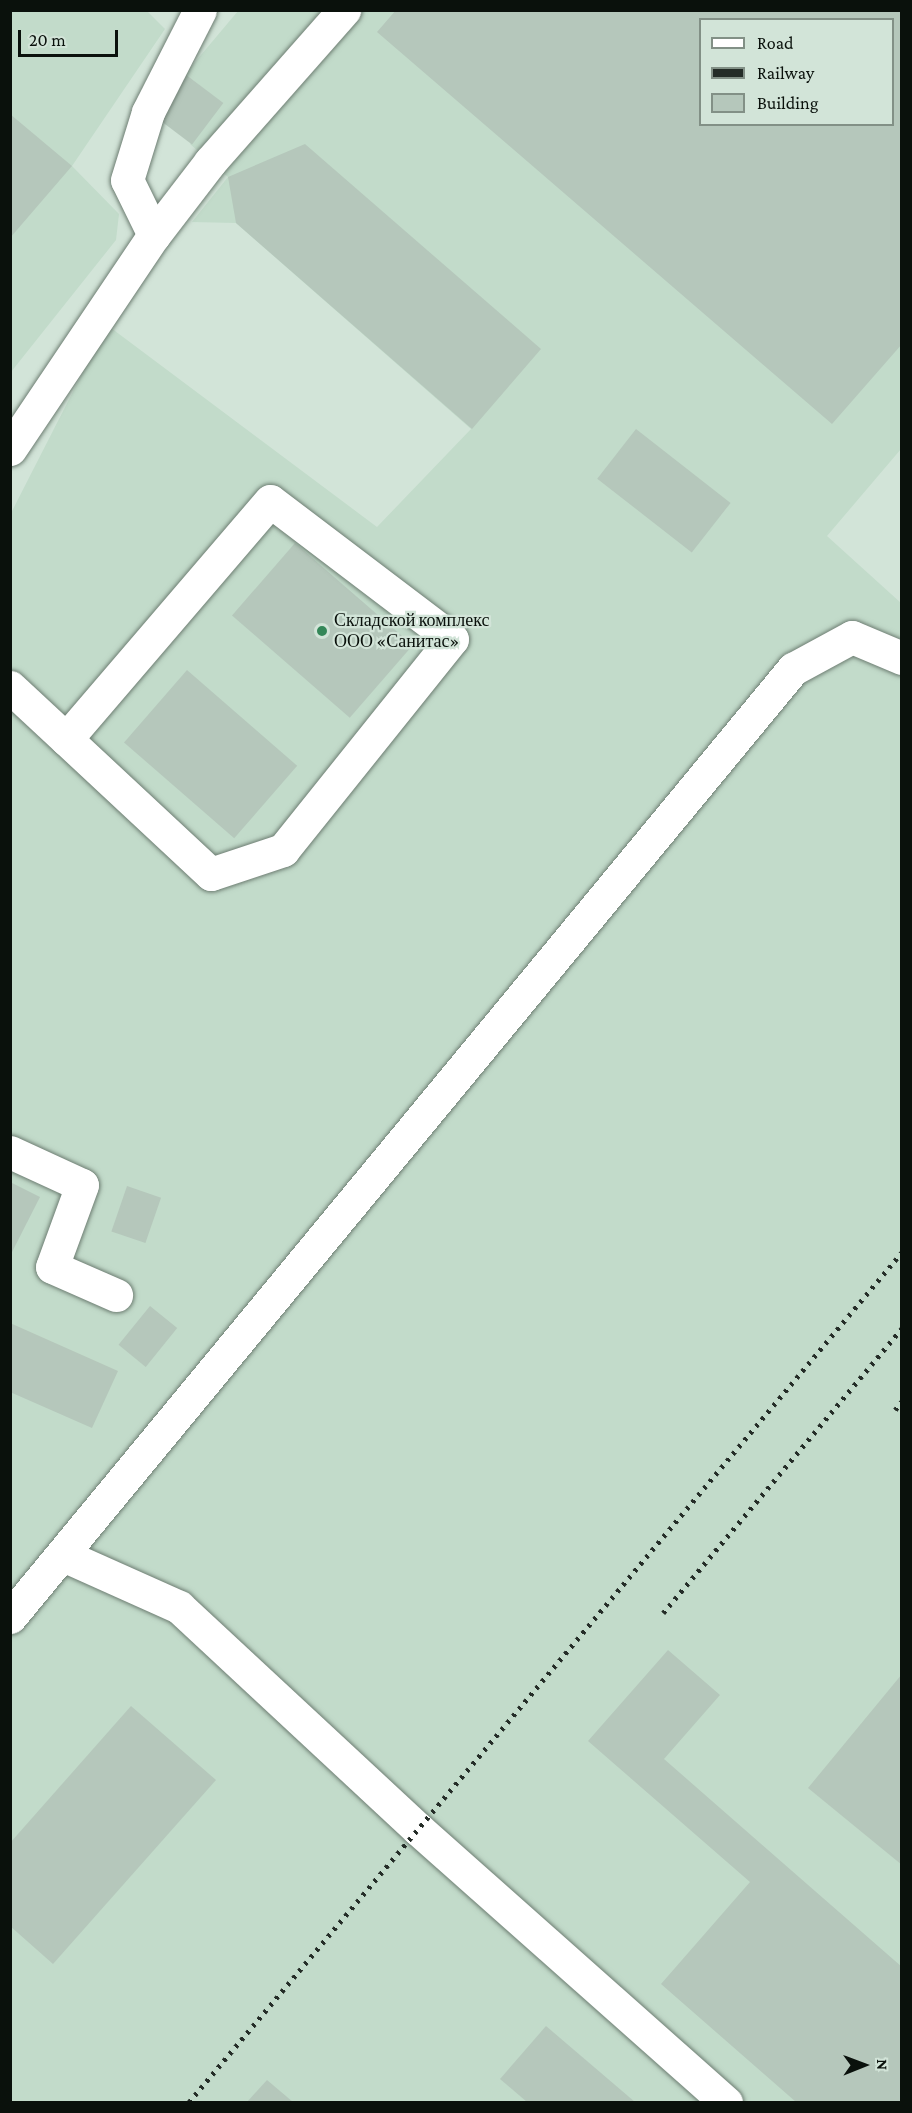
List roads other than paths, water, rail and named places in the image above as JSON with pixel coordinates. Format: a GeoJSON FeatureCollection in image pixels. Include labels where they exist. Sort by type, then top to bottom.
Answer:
{"type":"FeatureCollection","features":[{"type":"Feature","properties":{"kind":"lane"},"geometry":{"type":"LineString","coordinates":[[154,235],[127,180],[148,112],[200,10]]}},
{"type":"Feature","properties":{"kind":"lane"},"geometry":{"type":"LineString","coordinates":[[10,449],[154,235],[210,162],[344,10]]}},
{"type":"Feature","properties":{"kind":"lane"},"geometry":{"type":"LineString","coordinates":[[10,687],[66,739],[212,874],[283,850],[452,639],[270,501],[66,739]]}},
{"type":"Feature","properties":{"kind":"lane"},"geometry":{"type":"LineString","coordinates":[[10,1617],[793,669],[852,637],[902,658]]}},
{"type":"Feature","properties":{"kind":"lane"},"geometry":{"type":"LineString","coordinates":[[10,1152],[82,1185],[52,1268],[116,1295]]}},
{"type":"Feature","properties":{"kind":"lane"},"geometry":{"type":"LineString","coordinates":[[63,1555],[180,1607],[418,1829],[726,2103]]}},
{"type":"Feature","properties":{"kind":"railway"},"geometry":{"type":"LineString","coordinates":[[189,2102],[902,1252]]}},
{"type":"Feature","properties":{"kind":"railway"},"geometry":{"type":"LineString","coordinates":[[663,1613],[902,1328]]}},
{"type":"Feature","properties":{"kind":"railway"},"geometry":{"type":"LineString","coordinates":[[895,1410],[902,1401]]}},
{"type":"Feature","properties":{"kind":"place","name":"Складской комплекс ООО «Санитас»"},"geometry":{"type":"Point","coordinates":[322,631]}}]}
